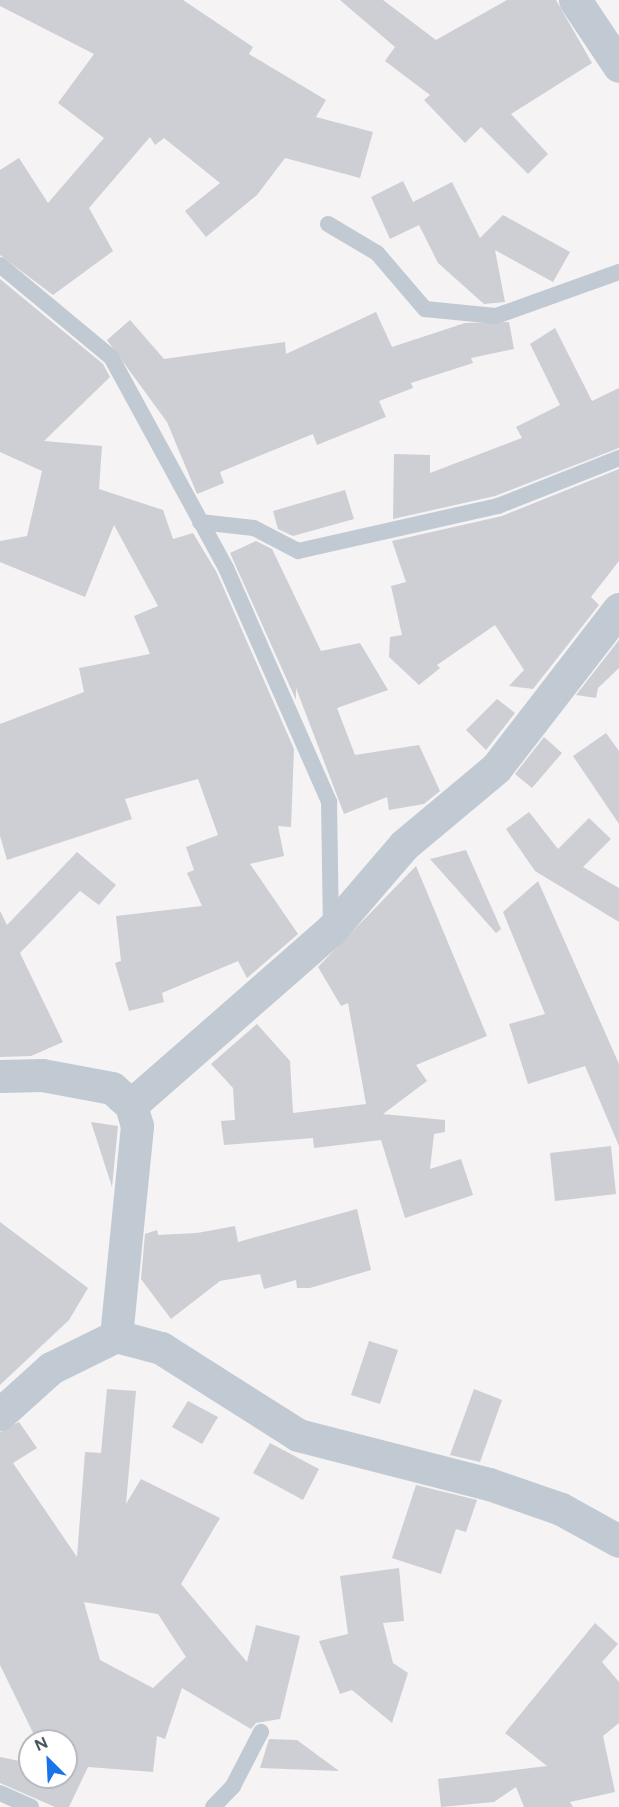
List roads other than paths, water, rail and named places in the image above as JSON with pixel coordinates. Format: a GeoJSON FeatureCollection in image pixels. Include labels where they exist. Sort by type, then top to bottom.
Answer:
{"type":"FeatureCollection","features":[{"type":"Feature","properties":{"kind":"street"},"geometry":{"type":"LineString","coordinates":[[575,0],[619,66]]}},
{"type":"Feature","properties":{"kind":"street"},"geometry":{"type":"LineString","coordinates":[[131,1105],[331,930],[404,845],[496,768],[619,609]]}},
{"type":"Feature","properties":{"kind":"street"},"geometry":{"type":"LineString","coordinates":[[0,1076],[42,1075],[112,1088],[131,1105],[137,1126],[116,1336]]}},
{"type":"Feature","properties":{"kind":"street"},"geometry":{"type":"LineString","coordinates":[[0,1414],[51,1368],[116,1336],[161,1348],[298,1435],[489,1485],[561,1509],[619,1541]]}},
{"type":"Feature","properties":{"kind":"lane"},"geometry":{"type":"LineString","coordinates":[[328,224],[377,253],[425,309],[496,316],[619,272]]}},
{"type":"Feature","properties":{"kind":"lane"},"geometry":{"type":"LineString","coordinates":[[0,265],[111,357],[200,522],[329,802],[331,930]]}},
{"type":"Feature","properties":{"kind":"lane"},"geometry":{"type":"LineString","coordinates":[[200,522],[254,528],[298,551],[498,506],[619,458]]}},
{"type":"Feature","properties":{"kind":"lane"},"geometry":{"type":"LineString","coordinates":[[213,1807],[233,1786],[261,1732]]}},
{"type":"Feature","properties":{"kind":"lane"},"geometry":{"type":"LineString","coordinates":[[0,1793],[31,1807]]}}]}
